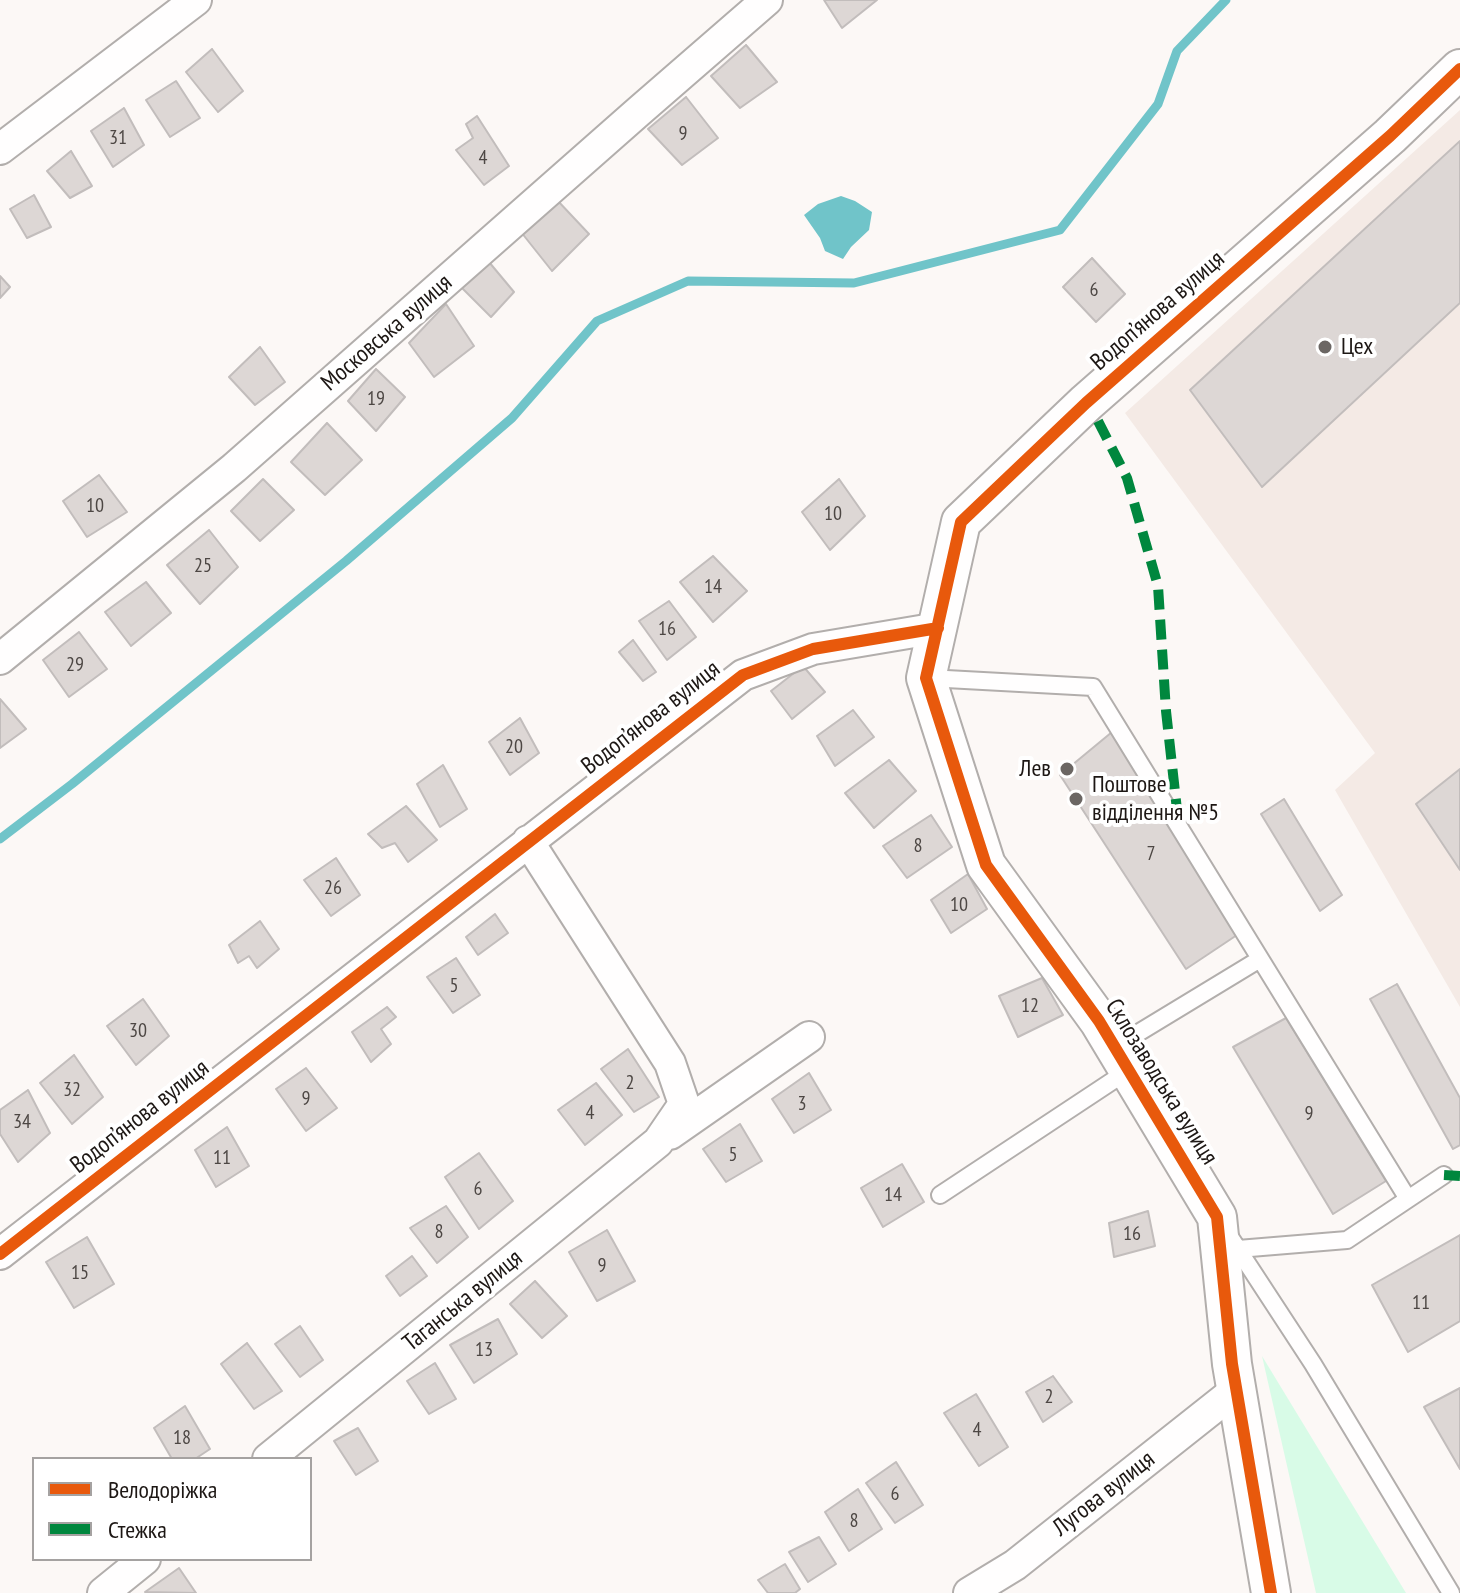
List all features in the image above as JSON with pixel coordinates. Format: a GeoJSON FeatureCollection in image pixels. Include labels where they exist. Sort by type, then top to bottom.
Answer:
{"type":"FeatureCollection","features":[{"type":"Feature","properties":{"kind":"street"},"geometry":{"type":"LineString","coordinates":[[0,149],[196,0]]}},
{"type":"Feature","properties":{"kind":"street","name":"Московська вулиця"},"geometry":{"type":"LineString","coordinates":[[0,659],[234,468],[767,0]]}},
{"type":"Feature","properties":{"kind":"street","name":"Водоп’янова вулиця"},"geometry":{"type":"LineString","coordinates":[[0,1254],[743,675],[813,649],[938,628],[961,522],[1086,403],[1390,136],[1460,69]]}},
{"type":"Feature","properties":{"kind":"street"},"geometry":{"type":"LineString","coordinates":[[926,678],[938,628]]}},
{"type":"Feature","properties":{"kind":"street","name":"Склозаводська вулиця"},"geometry":{"type":"LineString","coordinates":[[926,678],[986,865],[1090,1009],[1217,1217],[1236,1390],[1271,1593]]}},
{"type":"Feature","properties":{"kind":"street","name":"Таганська вулиця"},"geometry":{"type":"LineString","coordinates":[[528,841],[670,1063],[684,1104],[658,1142]]}},
{"type":"Feature","properties":{"kind":"street","name":"Таганська вулиця"},"geometry":{"type":"LineString","coordinates":[[270,1457],[658,1142],[809,1037]]}},
{"type":"Feature","properties":{"kind":"street","name":"Лугова вулиця"},"geometry":{"type":"LineString","coordinates":[[969,1593],[1015,1565],[1236,1390]]}},
{"type":"Feature","properties":{"kind":"street"},"geometry":{"type":"LineString","coordinates":[[103,1593],[143,1561]]}},
{"type":"Feature","properties":{"kind":"lane"},"geometry":{"type":"LineString","coordinates":[[926,678],[1093,687],[1408,1199]]}},
{"type":"Feature","properties":{"kind":"lane"},"geometry":{"type":"LineString","coordinates":[[940,1195],[1260,959]]}},
{"type":"Feature","properties":{"kind":"lane"},"geometry":{"type":"LineString","coordinates":[[1238,1249],[1347,1240],[1444,1175]]}},
{"type":"Feature","properties":{"kind":"lane","name":"Склозаводська вулиця"},"geometry":{"type":"LineString","coordinates":[[1217,1217],[1313,1364],[1451,1593]]}},
{"type":"Feature","properties":{"kind":"shaded area"},"geometry":{"type":"Polygon","coordinates":[[[1460,110],[1460,1007],[1335,790],[1375,753],[1125,413],[1460,110]]]}},
{"type":"Feature","properties":{"kind":"green space"},"geometry":{"type":"Polygon","coordinates":[[[1262,1356],[1406,1593],[1316,1593],[1262,1356]]]}},
{"type":"Feature","properties":{"kind":"water"},"geometry":{"type":"Polygon","coordinates":[[[841,196],[872,212],[869,230],[843,259],[825,251],[804,215],[818,204],[841,196]]]}},
{"type":"Feature","properties":{"kind":"building"},"geometry":{"type":"Polygon","coordinates":[[[824,0],[877,0],[842,28],[824,0]]]}},
{"type":"Feature","properties":{"kind":"building"},"geometry":{"type":"Polygon","coordinates":[[[746,45],[777,82],[740,108],[711,76],[746,45]]]}},
{"type":"Feature","properties":{"kind":"building"},"geometry":{"type":"Polygon","coordinates":[[[212,49],[243,91],[218,112],[186,72],[212,49]]]}},
{"type":"Feature","properties":{"kind":"building"},"geometry":{"type":"Polygon","coordinates":[[[176,81],[200,118],[170,137],[146,100],[176,81]]]}},
{"type":"Feature","properties":{"kind":"building"},"geometry":{"type":"Polygon","coordinates":[[[686,97],[718,138],[682,165],[648,129],[686,97]]]}},
{"type":"Feature","properties":{"kind":"building"},"geometry":{"type":"Polygon","coordinates":[[[124,108],[144,145],[113,167],[91,131],[124,108]]]}},
{"type":"Feature","properties":{"kind":"building"},"geometry":{"type":"Polygon","coordinates":[[[477,116],[509,166],[484,185],[456,150],[473,138],[466,124],[477,116]]]}},
{"type":"Feature","properties":{"kind":"building","name":"Цех"},"geometry":{"type":"Polygon","coordinates":[[[1460,141],[1460,303],[1262,487],[1190,390],[1460,141]]]}},
{"type":"Feature","properties":{"kind":"building"},"geometry":{"type":"Polygon","coordinates":[[[71,151],[92,186],[70,198],[47,171],[71,151]]]}},
{"type":"Feature","properties":{"kind":"building"},"geometry":{"type":"Polygon","coordinates":[[[34,195],[51,227],[27,238],[10,209],[34,195]]]}},
{"type":"Feature","properties":{"kind":"building"},"geometry":{"type":"Polygon","coordinates":[[[557,200],[589,234],[552,271],[521,232],[557,200]]]}},
{"type":"Feature","properties":{"kind":"building"},"geometry":{"type":"Polygon","coordinates":[[[1092,258],[1125,294],[1096,322],[1063,287],[1092,258]]]}},
{"type":"Feature","properties":{"kind":"building"},"geometry":{"type":"Polygon","coordinates":[[[489,262],[514,292],[491,317],[461,287],[489,262]]]}},
{"type":"Feature","properties":{"kind":"building"},"geometry":{"type":"Polygon","coordinates":[[[0,276],[10,287],[0,298],[0,276]]]}},
{"type":"Feature","properties":{"kind":"building"},"geometry":{"type":"Polygon","coordinates":[[[446,304],[474,346],[434,377],[409,343],[446,304]]]}},
{"type":"Feature","properties":{"kind":"building"},"geometry":{"type":"Polygon","coordinates":[[[260,347],[285,382],[255,405],[229,377],[260,347]]]}},
{"type":"Feature","properties":{"kind":"building"},"geometry":{"type":"Polygon","coordinates":[[[376,369],[405,397],[376,431],[348,401],[376,369]]]}},
{"type":"Feature","properties":{"kind":"building"},"geometry":{"type":"Polygon","coordinates":[[[327,423],[362,460],[325,495],[291,462],[327,423]]]}},
{"type":"Feature","properties":{"kind":"building"},"geometry":{"type":"Polygon","coordinates":[[[99,475],[127,512],[87,537],[63,501],[99,475]]]}},
{"type":"Feature","properties":{"kind":"building"},"geometry":{"type":"Polygon","coordinates":[[[263,479],[294,510],[260,541],[231,511],[263,479]]]}},
{"type":"Feature","properties":{"kind":"building"},"geometry":{"type":"Polygon","coordinates":[[[839,479],[865,516],[830,550],[802,512],[839,479]]]}},
{"type":"Feature","properties":{"kind":"building"},"geometry":{"type":"Polygon","coordinates":[[[209,530],[238,567],[200,604],[167,565],[209,530]]]}},
{"type":"Feature","properties":{"kind":"building"},"geometry":{"type":"Polygon","coordinates":[[[713,556],[747,591],[713,622],[680,582],[713,556]]]}},
{"type":"Feature","properties":{"kind":"building"},"geometry":{"type":"Polygon","coordinates":[[[146,582],[171,613],[131,646],[105,612],[146,582]]]}},
{"type":"Feature","properties":{"kind":"building"},"geometry":{"type":"Polygon","coordinates":[[[669,601],[696,637],[667,660],[639,621],[669,601]]]}},
{"type":"Feature","properties":{"kind":"building"},"geometry":{"type":"Polygon","coordinates":[[[79,632],[107,669],[69,697],[43,660],[79,632]]]}},
{"type":"Feature","properties":{"kind":"building"},"geometry":{"type":"Polygon","coordinates":[[[633,640],[656,672],[643,681],[619,652],[633,640]]]}},
{"type":"Feature","properties":{"kind":"building"},"geometry":{"type":"Polygon","coordinates":[[[803,666],[825,692],[792,719],[771,691],[803,666]]]}},
{"type":"Feature","properties":{"kind":"building"},"geometry":{"type":"Polygon","coordinates":[[[0,699],[26,729],[0,748],[0,699]]]}},
{"type":"Feature","properties":{"kind":"building"},"geometry":{"type":"Polygon","coordinates":[[[853,710],[874,737],[835,766],[817,736],[853,710]]]}},
{"type":"Feature","properties":{"kind":"building"},"geometry":{"type":"Polygon","coordinates":[[[520,718],[539,753],[510,775],[489,742],[520,718]]]}},
{"type":"Feature","properties":{"kind":"building"},"geometry":{"type":"Polygon","coordinates":[[[1112,732],[1240,933],[1186,969],[1060,775],[1112,732]]]}},
{"type":"Feature","properties":{"kind":"building"},"geometry":{"type":"Polygon","coordinates":[[[889,760],[916,791],[874,828],[845,793],[889,760]]]}},
{"type":"Feature","properties":{"kind":"building"},"geometry":{"type":"Polygon","coordinates":[[[443,765],[467,809],[440,827],[417,784],[443,765]]]}},
{"type":"Feature","properties":{"kind":"building"},"geometry":{"type":"Polygon","coordinates":[[[1460,769],[1460,870],[1416,804],[1460,769]]]}},
{"type":"Feature","properties":{"kind":"building"},"geometry":{"type":"Polygon","coordinates":[[[1284,799],[1342,895],[1320,911],[1261,814],[1284,799]]]}},
{"type":"Feature","properties":{"kind":"building"},"geometry":{"type":"Polygon","coordinates":[[[406,806],[437,840],[408,862],[395,843],[382,848],[368,834],[406,806]]]}},
{"type":"Feature","properties":{"kind":"building"},"geometry":{"type":"Polygon","coordinates":[[[931,815],[952,847],[907,878],[883,846],[931,815]]]}},
{"type":"Feature","properties":{"kind":"building"},"geometry":{"type":"Polygon","coordinates":[[[336,858],[360,895],[331,916],[304,880],[336,858]]]}},
{"type":"Feature","properties":{"kind":"building"},"geometry":{"type":"Polygon","coordinates":[[[968,874],[987,909],[951,933],[931,900],[968,874]]]}},
{"type":"Feature","properties":{"kind":"building"},"geometry":{"type":"Polygon","coordinates":[[[495,914],[508,933],[478,955],[466,937],[495,914]]]}},
{"type":"Feature","properties":{"kind":"building"},"geometry":{"type":"Polygon","coordinates":[[[260,921],[279,949],[257,968],[249,956],[238,963],[229,945],[260,921]]]}},
{"type":"Feature","properties":{"kind":"building"},"geometry":{"type":"Polygon","coordinates":[[[456,958],[480,995],[453,1013],[427,977],[456,958]]]}},
{"type":"Feature","properties":{"kind":"building"},"geometry":{"type":"Polygon","coordinates":[[[1042,978],[1063,1015],[1018,1037],[999,996],[1042,978]]]}},
{"type":"Feature","properties":{"kind":"building"},"geometry":{"type":"Polygon","coordinates":[[[1397,984],[1460,1098],[1460,1145],[1453,1149],[1370,999],[1397,984]]]}},
{"type":"Feature","properties":{"kind":"building"},"geometry":{"type":"Polygon","coordinates":[[[143,999],[169,1036],[136,1065],[107,1026],[143,999]]]}},
{"type":"Feature","properties":{"kind":"building"},"geometry":{"type":"Polygon","coordinates":[[[387,1007],[396,1017],[381,1029],[391,1044],[371,1062],[352,1032],[387,1007]]]}},
{"type":"Feature","properties":{"kind":"building"},"geometry":{"type":"Polygon","coordinates":[[[1286,1018],[1386,1181],[1333,1214],[1233,1047],[1286,1018]]]}},
{"type":"Feature","properties":{"kind":"building"},"geometry":{"type":"Polygon","coordinates":[[[628,1049],[659,1097],[634,1112],[601,1069],[628,1049]]]}},
{"type":"Feature","properties":{"kind":"building"},"geometry":{"type":"Polygon","coordinates":[[[74,1055],[103,1097],[72,1124],[40,1083],[74,1055]]]}},
{"type":"Feature","properties":{"kind":"building"},"geometry":{"type":"Polygon","coordinates":[[[306,1068],[337,1108],[306,1131],[276,1089],[306,1068]]]}},
{"type":"Feature","properties":{"kind":"building"},"geometry":{"type":"Polygon","coordinates":[[[809,1073],[831,1110],[794,1133],[772,1099],[809,1073]]]}},
{"type":"Feature","properties":{"kind":"building"},"geometry":{"type":"Polygon","coordinates":[[[596,1083],[622,1115],[585,1145],[558,1110],[596,1083]]]}},
{"type":"Feature","properties":{"kind":"building"},"geometry":{"type":"Polygon","coordinates":[[[28,1090],[50,1133],[18,1162],[0,1134],[0,1110],[28,1090]]]}},
{"type":"Feature","properties":{"kind":"building"},"geometry":{"type":"Polygon","coordinates":[[[740,1124],[762,1161],[726,1182],[703,1149],[740,1124]]]}},
{"type":"Feature","properties":{"kind":"building"},"geometry":{"type":"Polygon","coordinates":[[[227,1127],[249,1166],[216,1187],[195,1150],[227,1127]]]}},
{"type":"Feature","properties":{"kind":"building"},"geometry":{"type":"Polygon","coordinates":[[[479,1153],[513,1201],[479,1229],[445,1177],[479,1153]]]}},
{"type":"Feature","properties":{"kind":"building"},"geometry":{"type":"Polygon","coordinates":[[[902,1164],[924,1202],[883,1227],[861,1188],[902,1164]]]}},
{"type":"Feature","properties":{"kind":"building"},"geometry":{"type":"Polygon","coordinates":[[[446,1206],[468,1237],[437,1263],[410,1228],[446,1206]]]}},
{"type":"Feature","properties":{"kind":"building"},"geometry":{"type":"Polygon","coordinates":[[[1148,1211],[1155,1246],[1114,1257],[1109,1223],[1148,1211]]]}},
{"type":"Feature","properties":{"kind":"building"},"geometry":{"type":"Polygon","coordinates":[[[607,1230],[635,1281],[597,1301],[569,1252],[607,1230]]]}},
{"type":"Feature","properties":{"kind":"building"},"geometry":{"type":"Polygon","coordinates":[[[1460,1235],[1460,1321],[1408,1352],[1372,1285],[1460,1235]]]}},
{"type":"Feature","properties":{"kind":"building"},"geometry":{"type":"Polygon","coordinates":[[[87,1237],[114,1284],[74,1308],[46,1262],[87,1237]]]}},
{"type":"Feature","properties":{"kind":"building"},"geometry":{"type":"Polygon","coordinates":[[[412,1256],[427,1276],[400,1296],[386,1276],[412,1256]]]}},
{"type":"Feature","properties":{"kind":"building"},"geometry":{"type":"Polygon","coordinates":[[[535,1281],[567,1316],[542,1338],[510,1304],[535,1281]]]}},
{"type":"Feature","properties":{"kind":"building"},"geometry":{"type":"Polygon","coordinates":[[[498,1319],[517,1354],[474,1383],[450,1345],[498,1319]]]}},
{"type":"Feature","properties":{"kind":"building"},"geometry":{"type":"Polygon","coordinates":[[[300,1326],[323,1360],[300,1377],[275,1344],[300,1326]]]}},
{"type":"Feature","properties":{"kind":"building"},"geometry":{"type":"Polygon","coordinates":[[[247,1343],[282,1391],[254,1409],[221,1364],[247,1343]]]}},
{"type":"Feature","properties":{"kind":"building"},"geometry":{"type":"Polygon","coordinates":[[[435,1363],[456,1399],[429,1414],[407,1381],[435,1363]]]}},
{"type":"Feature","properties":{"kind":"building"},"geometry":{"type":"Polygon","coordinates":[[[1053,1376],[1072,1402],[1043,1422],[1026,1392],[1053,1376]]]}},
{"type":"Feature","properties":{"kind":"building"},"geometry":{"type":"Polygon","coordinates":[[[1460,1388],[1460,1469],[1424,1407],[1460,1388]]]}},
{"type":"Feature","properties":{"kind":"building"},"geometry":{"type":"Polygon","coordinates":[[[976,1394],[1008,1447],[979,1466],[944,1413],[976,1394]]]}},
{"type":"Feature","properties":{"kind":"building"},"geometry":{"type":"Polygon","coordinates":[[[185,1406],[210,1449],[198,1457],[171,1457],[154,1428],[185,1406]]]}},
{"type":"Feature","properties":{"kind":"building"},"geometry":{"type":"Polygon","coordinates":[[[358,1428],[378,1461],[356,1475],[334,1441],[358,1428]]]}},
{"type":"Feature","properties":{"kind":"building"},"geometry":{"type":"Polygon","coordinates":[[[896,1462],[923,1505],[895,1523],[866,1483],[896,1462]]]}},
{"type":"Feature","properties":{"kind":"building"},"geometry":{"type":"Polygon","coordinates":[[[858,1489],[882,1529],[849,1551],[825,1512],[858,1489]]]}},
{"type":"Feature","properties":{"kind":"building"},"geometry":{"type":"Polygon","coordinates":[[[819,1537],[836,1564],[808,1582],[789,1552],[819,1537]]]}},
{"type":"Feature","properties":{"kind":"building"},"geometry":{"type":"Polygon","coordinates":[[[785,1564],[800,1589],[795,1593],[768,1593],[758,1580],[785,1564]]]}},
{"type":"Feature","properties":{"kind":"building"},"geometry":{"type":"Polygon","coordinates":[[[179,1568],[196,1593],[145,1592],[179,1568]]]}},
{"type":"Feature","properties":{"kind":"waterway"},"geometry":{"type":"LineString","coordinates":[[0,839],[346,561],[512,418],[597,321],[688,281],[854,283],[1060,230],[1158,104],[1177,51],[1226,0]]}},
{"type":"Feature","properties":{"kind":"marked path"},"geometry":{"type":"LineString","coordinates":[[1098,421],[1127,478],[1158,586],[1166,711],[1179,828]]}},
{"type":"Feature","properties":{"kind":"marked path"},"geometry":{"type":"LineString","coordinates":[[1444,1175],[1460,1176]]}},
{"type":"Feature","properties":{"kind":"cycle path"},"geometry":{"type":"LineString","coordinates":[[1271,1593],[1232,1364],[1217,1217],[1099,1021],[986,865],[926,678],[961,522],[1086,403],[1390,136],[1460,69]]}},
{"type":"Feature","properties":{"kind":"cycle path"},"geometry":{"type":"LineString","coordinates":[[0,1254],[743,675],[813,649],[938,628]]}},
{"type":"Feature","properties":{"kind":"place","name":"Цех"},"geometry":{"type":"Point","coordinates":[1325,347]}},
{"type":"Feature","properties":{"kind":"place","name":"Лев"},"geometry":{"type":"Point","coordinates":[1067,769]}},
{"type":"Feature","properties":{"kind":"place","name":"Поштове відділення №5"},"geometry":{"type":"Point","coordinates":[1076,799]}}]}
